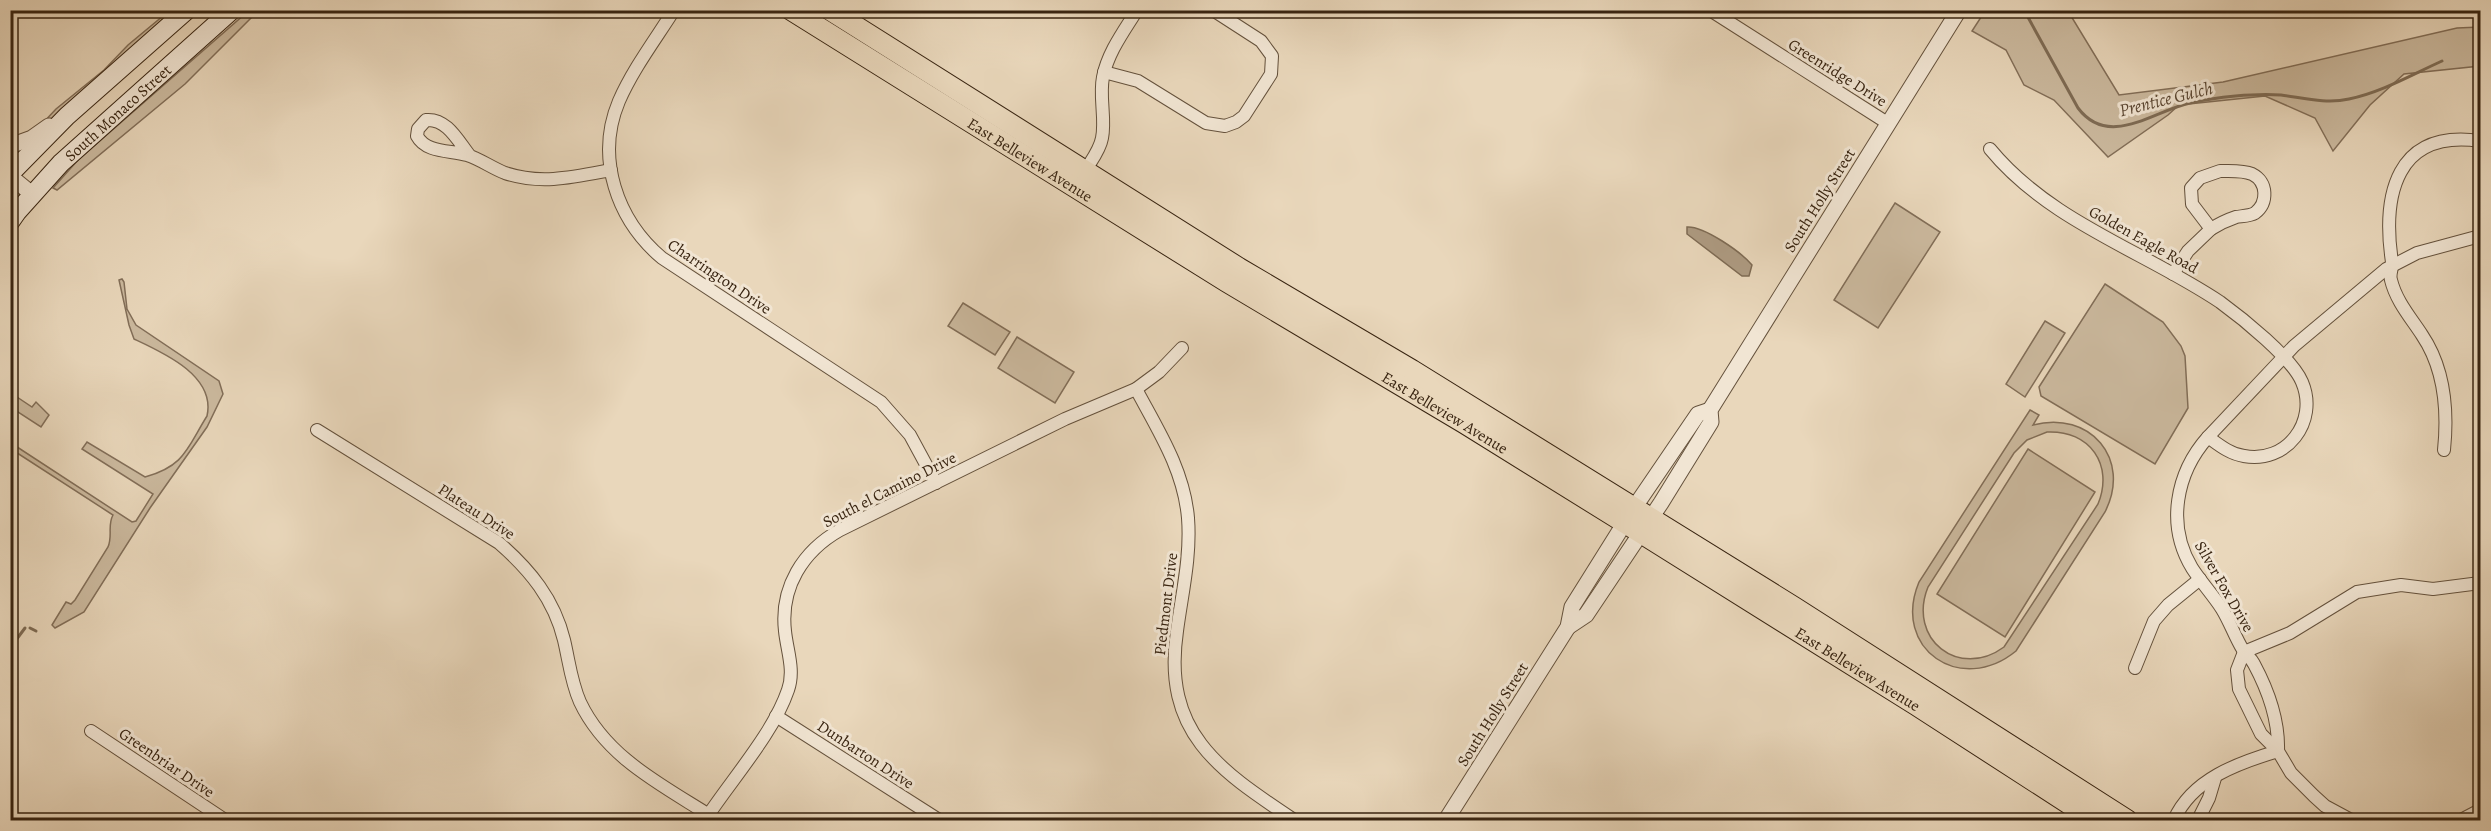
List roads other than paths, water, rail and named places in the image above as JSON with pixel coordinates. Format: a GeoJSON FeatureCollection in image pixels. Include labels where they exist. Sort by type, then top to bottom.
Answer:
{"type":"FeatureCollection","features":[{"type":"Feature","properties":{"kind":"main road","name":"South Monaco Street"},"geometry":{"type":"LineString","coordinates":[[10,175],[37,145],[77,107],[187,10]]}},
{"type":"Feature","properties":{"kind":"main road","name":"South Monaco Street"},"geometry":{"type":"LineString","coordinates":[[12,214],[87,138],[232,10]]}},
{"type":"Feature","properties":{"kind":"main road","name":"East Belleview Avenue"},"geometry":{"type":"LineString","coordinates":[[792,10],[1217,276],[1464,423],[1638,520],[1886,665],[2127,820]]}},
{"type":"Feature","properties":{"kind":"main road","name":"East Belleview Avenue"},"geometry":{"type":"LineString","coordinates":[[830,10],[1239,268],[1395,360],[2094,820]]}},
{"type":"Feature","properties":{"kind":"street","name":"Charrington Drive"},"geometry":{"type":"LineString","coordinates":[[674,10],[618,104],[610,138],[610,170],[624,212],[648,246],[662,258],[881,402],[910,435],[936,483]]}},
{"type":"Feature","properties":{"kind":"street"},"geometry":{"type":"LineString","coordinates":[[1085,171],[1100,147],[1103,136],[1104,72],[1114,46],[1137,10]]}},
{"type":"Feature","properties":{"kind":"street"},"geometry":{"type":"LineString","coordinates":[[1104,72],[1138,81],[1206,123],[1225,126],[1236,122],[1244,116],[1271,74],[1272,56],[1261,41],[1213,10]]}},
{"type":"Feature","properties":{"kind":"street","name":"Greenridge Drive"},"geometry":{"type":"LineString","coordinates":[[1710,10],[1889,124]]}},
{"type":"Feature","properties":{"kind":"street","name":"South Holly Street"},"geometry":{"type":"LineString","coordinates":[[1446,820],[1568,627],[1586,615],[1698,414],[1710,410],[1959,10]]}},
{"type":"Feature","properties":{"kind":"street"},"geometry":{"type":"LineString","coordinates":[[10,146],[32,138],[77,107]]}},
{"type":"Feature","properties":{"kind":"street"},"geometry":{"type":"LineString","coordinates":[[2444,450],[2447,420],[2441,380],[2424,338],[2410,320],[2390,277],[2392,265],[2388,238],[2389,204],[2400,173],[2414,156],[2433,144],[2452,139],[2481,141]]}},
{"type":"Feature","properties":{"kind":"street","name":"Golden Eagle Road"},"geometry":{"type":"LineString","coordinates":[[1990,149],[2027,185],[2066,214],[2201,289],[2239,316],[2283,358],[2302,381],[2307,400],[2303,424],[2294,439],[2279,451],[2258,457],[2232,453],[2208,437]]}},
{"type":"Feature","properties":{"kind":"street"},"geometry":{"type":"LineString","coordinates":[[470,156],[504,172],[536,180],[553,180],[610,170]]}},
{"type":"Feature","properties":{"kind":"street"},"geometry":{"type":"LineString","coordinates":[[2173,274],[2188,251],[2211,229],[2230,219],[2251,215],[2261,206],[2264,188],[2257,178],[2247,173],[2220,171],[2200,178],[2193,184],[2190,196],[2192,204],[2211,229]]}},
{"type":"Feature","properties":{"kind":"street"},"geometry":{"type":"LineString","coordinates":[[10,175],[32,194]]}},
{"type":"Feature","properties":{"kind":"street","name":"Silver Fox Drive"},"geometry":{"type":"LineString","coordinates":[[2481,236],[2417,253],[2392,265],[2314,328],[2195,452],[2184,472],[2177,504],[2177,523],[2186,556],[2221,608],[2244,652],[2290,633],[2357,592],[2401,585],[2433,589],[2481,583]]}},
{"type":"Feature","properties":{"kind":"street","name":"South el Camino Drive"},"geometry":{"type":"LineString","coordinates":[[707,818],[776,716],[789,688],[790,655],[785,633],[785,602],[790,584],[805,557],[827,537],[840,530],[1065,419],[1136,389],[1159,372],[1182,348]]}},
{"type":"Feature","properties":{"kind":"street","name":"Piedmont Drive"},"geometry":{"type":"LineString","coordinates":[[1136,389],[1176,465],[1185,496],[1188,562],[1174,658],[1178,698],[1182,711],[1204,750],[1224,772],[1294,820]]}},
{"type":"Feature","properties":{"kind":"street","name":"Plateau Drive"},"geometry":{"type":"LineString","coordinates":[[317,430],[489,537],[520,561],[542,588],[550,603],[562,630],[572,679],[580,702],[604,739],[634,767],[707,818]]}},
{"type":"Feature","properties":{"kind":"street"},"geometry":{"type":"LineString","coordinates":[[2135,668],[2154,621],[2168,605],[2200,579]]}},
{"type":"Feature","properties":{"kind":"street"},"geometry":{"type":"LineString","coordinates":[[2278,751],[2278,735],[2273,710],[2254,664],[2244,652],[2237,670],[2240,689],[2261,734],[2278,751],[2291,773],[2314,796],[2325,806],[2351,820]]}},
{"type":"Feature","properties":{"kind":"street","name":"Dunbarton Drive"},"geometry":{"type":"LineString","coordinates":[[776,716],[939,820]]}},
{"type":"Feature","properties":{"kind":"street","name":"Greenbriar Drive"},"geometry":{"type":"LineString","coordinates":[[91,731],[225,820]]}},
{"type":"Feature","properties":{"kind":"street"},"geometry":{"type":"LineString","coordinates":[[2174,820],[2189,796],[2200,786],[2241,762],[2278,751]]}},
{"type":"Feature","properties":{"kind":"street"},"geometry":{"type":"LineString","coordinates":[[2198,820],[2209,798],[2215,778]]}},
{"type":"Feature","properties":{"kind":"street"},"geometry":{"type":"LineString","coordinates":[[2461,820],[2481,810]]}},
{"type":"Feature","properties":{"kind":"waterway","name":"Prentice Gulch"},"geometry":{"type":"LineString","coordinates":[[2024,10],[2078,108],[2090,120],[2103,126],[2117,127],[2132,124],[2176,107],[2223,97],[2281,95],[2323,101],[2349,99],[2385,88],[2442,61]]}},
{"type":"Feature","properties":{"kind":"waterway"},"geometry":{"type":"LineString","coordinates":[[10,648],[25,628]]}},
{"type":"Feature","properties":{"kind":"waterway"},"geometry":{"type":"LineString","coordinates":[[30,628],[36,631]]}}]}
